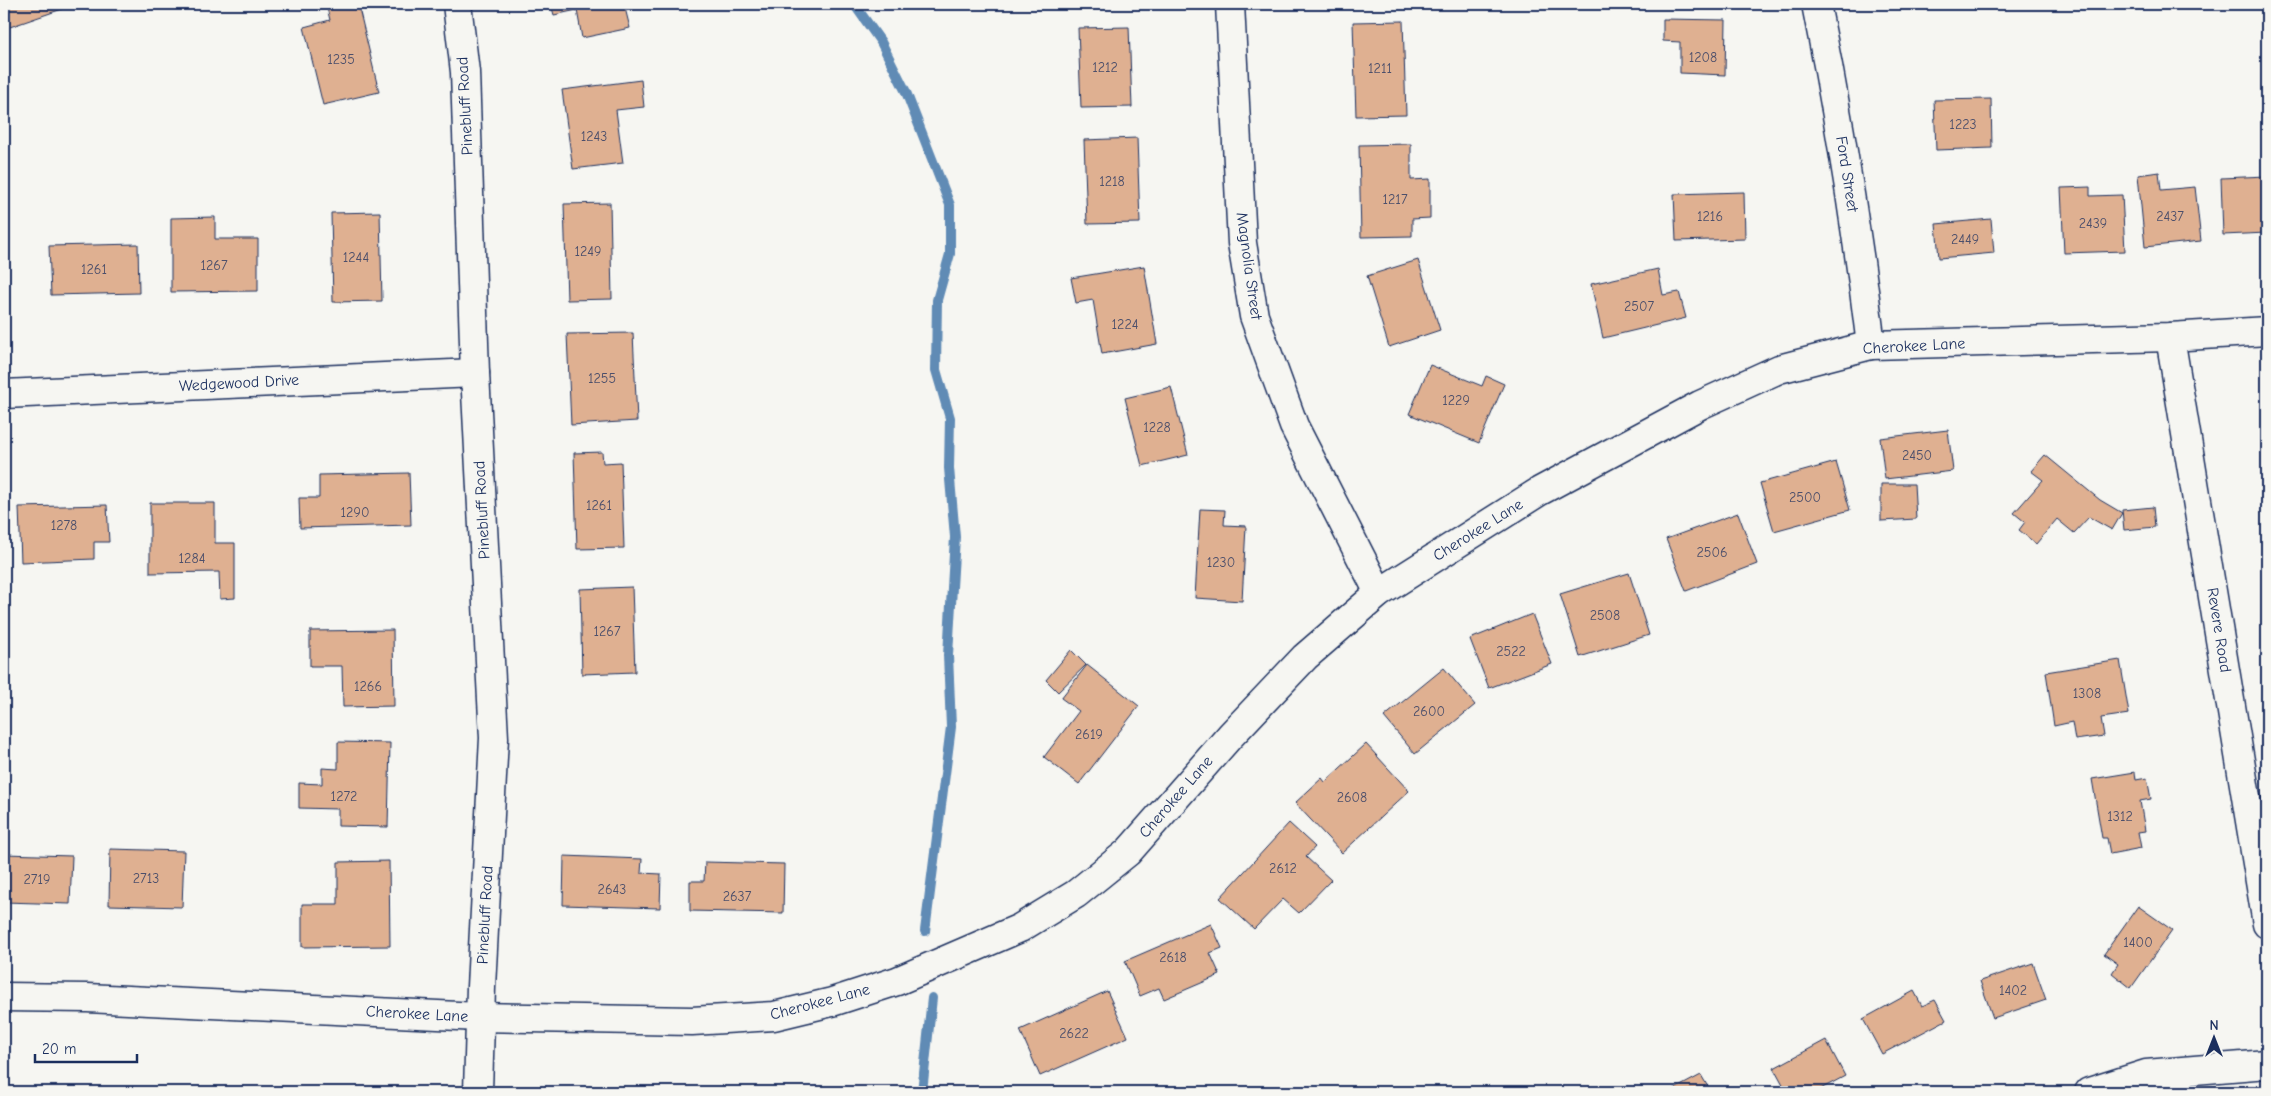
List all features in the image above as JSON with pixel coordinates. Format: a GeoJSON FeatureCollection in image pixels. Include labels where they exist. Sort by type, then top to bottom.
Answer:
{"type":"FeatureCollection","features":[{"type":"Feature","properties":{"kind":"street","name":"Pinebluff Road"},"geometry":{"type":"LineString","coordinates":[[458,4],[464,72],[475,373],[494,738],[479,1017],[478,1092]]}},
{"type":"Feature","properties":{"kind":"street","name":"Magnolia Street"},"geometry":{"type":"LineString","coordinates":[[1230,4],[1242,243],[1254,316],[1294,426],[1379,592]]}},
{"type":"Feature","properties":{"kind":"street","name":"Ford Street"},"geometry":{"type":"LineString","coordinates":[[1816,4],[1832,84],[1853,212],[1870,345]]}},
{"type":"Feature","properties":{"kind":"street","name":"Cherokee Lane"},"geometry":{"type":"LineString","coordinates":[[4,997],[87,998],[479,1017],[692,1021],[774,1016],[832,1002],[897,981],[1020,928],[1076,894],[1128,852],[1230,736],[1305,657],[1379,592],[1540,491],[1700,405],[1779,369],[1870,345],[2170,337],[2267,331]]}},
{"type":"Feature","properties":{"kind":"street","name":"Revere Road"},"geometry":{"type":"LineString","coordinates":[[2170,337],[2267,924]]}},
{"type":"Feature","properties":{"kind":"street","name":"Wedgewood Drive"},"geometry":{"type":"LineString","coordinates":[[4,394],[475,373]]}},
{"type":"Feature","properties":{"kind":"street"},"geometry":{"type":"LineString","coordinates":[[2089,1092],[2146,1074],[2267,1064]]}},
{"type":"Feature","properties":{"kind":"building"},"geometry":{"type":"Polygon","coordinates":[[[4,4],[60,4],[62,9],[4,29],[4,4]]]}},
{"type":"Feature","properties":{"kind":"building"},"geometry":{"type":"Polygon","coordinates":[[[326,4],[358,4],[379,92],[323,105],[304,27],[330,20],[326,4]]]}},
{"type":"Feature","properties":{"kind":"building"},"geometry":{"type":"Polygon","coordinates":[[[551,4],[624,4],[630,28],[582,38],[577,10],[554,15],[551,4]]]}},
{"type":"Feature","properties":{"kind":"building"},"geometry":{"type":"Polygon","coordinates":[[[1663,19],[1726,20],[1725,75],[1680,73],[1680,42],[1663,41],[1663,19]]]}},
{"type":"Feature","properties":{"kind":"building"},"geometry":{"type":"Polygon","coordinates":[[[1403,21],[1406,115],[1356,116],[1353,22],[1403,21]]]}},
{"type":"Feature","properties":{"kind":"building"},"geometry":{"type":"Polygon","coordinates":[[[1129,27],[1132,107],[1081,108],[1078,28],[1129,27]]]}},
{"type":"Feature","properties":{"kind":"building"},"geometry":{"type":"Polygon","coordinates":[[[641,80],[644,107],[616,110],[623,163],[573,169],[562,90],[641,80]]]}},
{"type":"Feature","properties":{"kind":"building"},"geometry":{"type":"Polygon","coordinates":[[[1991,99],[1992,148],[1936,150],[1934,100],[1991,99]]]}},
{"type":"Feature","properties":{"kind":"building"},"geometry":{"type":"Polygon","coordinates":[[[1137,138],[1140,223],[1087,224],[1084,140],[1137,138]]]}},
{"type":"Feature","properties":{"kind":"building"},"geometry":{"type":"Polygon","coordinates":[[[1411,144],[1411,180],[1430,179],[1430,218],[1412,219],[1412,236],[1361,237],[1359,145],[1411,144]]]}},
{"type":"Feature","properties":{"kind":"building"},"geometry":{"type":"Polygon","coordinates":[[[2159,172],[2161,190],[2195,187],[2201,241],[2145,247],[2138,175],[2159,172]]]}},
{"type":"Feature","properties":{"kind":"building"},"geometry":{"type":"Polygon","coordinates":[[[2267,176],[2267,233],[2223,235],[2221,178],[2267,176]]]}},
{"type":"Feature","properties":{"kind":"building"},"geometry":{"type":"Polygon","coordinates":[[[2090,187],[2090,196],[2122,195],[2125,251],[2064,253],[2061,188],[2090,187]]]}},
{"type":"Feature","properties":{"kind":"building"},"geometry":{"type":"Polygon","coordinates":[[[1744,192],[1745,239],[1676,241],[1674,194],[1744,192]]]}},
{"type":"Feature","properties":{"kind":"building"},"geometry":{"type":"Polygon","coordinates":[[[610,203],[612,299],[567,300],[564,204],[610,203]]]}},
{"type":"Feature","properties":{"kind":"building"},"geometry":{"type":"Polygon","coordinates":[[[380,212],[382,301],[333,302],[331,213],[380,212]]]}},
{"type":"Feature","properties":{"kind":"building"},"geometry":{"type":"Polygon","coordinates":[[[215,217],[215,239],[258,239],[258,291],[171,292],[171,218],[215,217]]]}},
{"type":"Feature","properties":{"kind":"building"},"geometry":{"type":"Polygon","coordinates":[[[1991,219],[1994,253],[1939,258],[1936,224],[1991,219]]]}},
{"type":"Feature","properties":{"kind":"building"},"geometry":{"type":"Polygon","coordinates":[[[138,244],[139,293],[51,295],[49,246],[138,244]]]}},
{"type":"Feature","properties":{"kind":"building"},"geometry":{"type":"Polygon","coordinates":[[[1418,260],[1440,330],[1389,347],[1367,276],[1418,260]]]}},
{"type":"Feature","properties":{"kind":"building"},"geometry":{"type":"Polygon","coordinates":[[[1144,266],[1157,344],[1102,354],[1093,300],[1076,303],[1071,278],[1144,266]]]}},
{"type":"Feature","properties":{"kind":"building"},"geometry":{"type":"Polygon","coordinates":[[[1658,269],[1663,295],[1679,292],[1686,318],[1603,338],[1591,284],[1658,269]]]}},
{"type":"Feature","properties":{"kind":"building"},"geometry":{"type":"Polygon","coordinates":[[[633,333],[637,421],[571,425],[567,334],[633,333]]]}},
{"type":"Feature","properties":{"kind":"building"},"geometry":{"type":"Polygon","coordinates":[[[1430,365],[1482,386],[1486,376],[1504,384],[1479,443],[1409,414],[1430,365]]]}},
{"type":"Feature","properties":{"kind":"building"},"geometry":{"type":"Polygon","coordinates":[[[1171,387],[1188,455],[1142,466],[1125,398],[1171,387]]]}},
{"type":"Feature","properties":{"kind":"building"},"geometry":{"type":"Polygon","coordinates":[[[1948,430],[1953,471],[1885,479],[1880,438],[1948,430]]]}},
{"type":"Feature","properties":{"kind":"building"},"geometry":{"type":"Polygon","coordinates":[[[602,452],[603,463],[621,462],[624,548],[577,549],[574,453],[602,452]]]}},
{"type":"Feature","properties":{"kind":"building"},"geometry":{"type":"Polygon","coordinates":[[[2045,455],[2100,500],[2122,513],[2112,530],[2089,517],[2074,533],[2057,519],[2036,544],[2019,530],[2025,522],[2014,513],[2043,480],[2031,471],[2045,455]]]}},
{"type":"Feature","properties":{"kind":"building"},"geometry":{"type":"Polygon","coordinates":[[[1836,462],[1850,510],[1774,531],[1760,483],[1836,462]]]}},
{"type":"Feature","properties":{"kind":"building"},"geometry":{"type":"Polygon","coordinates":[[[409,473],[411,525],[300,528],[299,498],[319,498],[319,475],[409,473]]]}},
{"type":"Feature","properties":{"kind":"building"},"geometry":{"type":"Polygon","coordinates":[[[1881,484],[1914,484],[1916,519],[1881,521],[1881,484]]]}},
{"type":"Feature","properties":{"kind":"building"},"geometry":{"type":"Polygon","coordinates":[[[150,503],[215,503],[215,543],[235,543],[235,598],[220,599],[219,572],[150,573],[150,503]]]}},
{"type":"Feature","properties":{"kind":"building"},"geometry":{"type":"Polygon","coordinates":[[[107,505],[109,542],[94,542],[94,559],[21,562],[19,507],[107,505]]]}},
{"type":"Feature","properties":{"kind":"building"},"geometry":{"type":"Polygon","coordinates":[[[2153,507],[2155,527],[2124,530],[2122,510],[2153,507]]]}},
{"type":"Feature","properties":{"kind":"building"},"geometry":{"type":"Polygon","coordinates":[[[1200,509],[1225,510],[1224,525],[1246,526],[1242,601],[1195,598],[1200,509]]]}},
{"type":"Feature","properties":{"kind":"building"},"geometry":{"type":"Polygon","coordinates":[[[1738,513],[1757,564],[1686,591],[1666,539],[1738,513]]]}},
{"type":"Feature","properties":{"kind":"building"},"geometry":{"type":"Polygon","coordinates":[[[1629,573],[1649,635],[1580,657],[1560,594],[1629,573]]]}},
{"type":"Feature","properties":{"kind":"building"},"geometry":{"type":"Polygon","coordinates":[[[632,587],[635,672],[582,674],[580,589],[632,587]]]}},
{"type":"Feature","properties":{"kind":"building"},"geometry":{"type":"Polygon","coordinates":[[[1532,614],[1552,664],[1489,688],[1470,639],[1532,614]]]}},
{"type":"Feature","properties":{"kind":"building"},"geometry":{"type":"Polygon","coordinates":[[[393,630],[394,706],[343,707],[342,666],[310,666],[310,631],[393,630]]]}},
{"type":"Feature","properties":{"kind":"building"},"geometry":{"type":"Polygon","coordinates":[[[1071,650],[1086,665],[1058,692],[1046,680],[1071,650]]]}},
{"type":"Feature","properties":{"kind":"building"},"geometry":{"type":"Polygon","coordinates":[[[2120,660],[2129,714],[2101,718],[2104,736],[2075,740],[2072,722],[2054,726],[2046,672],[2120,660]]]}},
{"type":"Feature","properties":{"kind":"building"},"geometry":{"type":"Polygon","coordinates":[[[1087,665],[1139,706],[1079,784],[1044,757],[1079,711],[1061,698],[1087,665]]]}},
{"type":"Feature","properties":{"kind":"building"},"geometry":{"type":"Polygon","coordinates":[[[1444,668],[1475,705],[1415,754],[1384,717],[1444,668]]]}},
{"type":"Feature","properties":{"kind":"building"},"geometry":{"type":"Polygon","coordinates":[[[338,742],[390,743],[388,827],[338,826],[338,809],[299,808],[299,783],[322,784],[322,768],[338,769],[338,742]]]}},
{"type":"Feature","properties":{"kind":"building"},"geometry":{"type":"Polygon","coordinates":[[[1366,744],[1409,791],[1342,853],[1295,803],[1322,778],[1325,782],[1366,744]]]}},
{"type":"Feature","properties":{"kind":"building"},"geometry":{"type":"Polygon","coordinates":[[[2135,772],[2136,780],[2147,778],[2151,799],[2140,801],[2145,831],[2138,832],[2141,848],[2110,854],[2107,838],[2102,838],[2092,779],[2135,772]]]}},
{"type":"Feature","properties":{"kind":"building"},"geometry":{"type":"Polygon","coordinates":[[[1289,823],[1315,847],[1306,857],[1331,880],[1299,913],[1283,899],[1254,929],[1220,898],[1289,823]]]}},
{"type":"Feature","properties":{"kind":"building"},"geometry":{"type":"Polygon","coordinates":[[[110,849],[184,851],[182,907],[109,905],[110,849]]]}},
{"type":"Feature","properties":{"kind":"building"},"geometry":{"type":"Polygon","coordinates":[[[4,854],[72,856],[70,904],[4,902],[4,854]]]}},
{"type":"Feature","properties":{"kind":"building"},"geometry":{"type":"Polygon","coordinates":[[[564,856],[642,859],[641,873],[661,874],[660,908],[563,905],[564,856]]]}},
{"type":"Feature","properties":{"kind":"building"},"geometry":{"type":"Polygon","coordinates":[[[389,861],[390,946],[302,947],[302,904],[338,904],[338,862],[389,861]]]}},
{"type":"Feature","properties":{"kind":"building"},"geometry":{"type":"Polygon","coordinates":[[[705,862],[784,864],[783,913],[690,911],[690,881],[704,881],[705,862]]]}},
{"type":"Feature","properties":{"kind":"building"},"geometry":{"type":"Polygon","coordinates":[[[2138,906],[2172,930],[2131,988],[2112,973],[2118,964],[2104,954],[2138,906]]]}},
{"type":"Feature","properties":{"kind":"building"},"geometry":{"type":"Polygon","coordinates":[[[1211,924],[1222,948],[1210,953],[1220,975],[1164,999],[1159,988],[1140,996],[1125,961],[1211,924]]]}},
{"type":"Feature","properties":{"kind":"building"},"geometry":{"type":"Polygon","coordinates":[[[2033,963],[2046,1000],[1993,1018],[1980,981],[2033,963]]]}},
{"type":"Feature","properties":{"kind":"building"},"geometry":{"type":"Polygon","coordinates":[[[1107,991],[1128,1037],[1040,1076],[1020,1030],[1107,991]]]}},
{"type":"Feature","properties":{"kind":"building"},"geometry":{"type":"Polygon","coordinates":[[[1914,991],[1922,1006],[1935,1000],[1946,1020],[1882,1054],[1863,1019],[1914,991]]]}},
{"type":"Feature","properties":{"kind":"building"},"geometry":{"type":"Polygon","coordinates":[[[1826,1040],[1845,1076],[1815,1092],[1783,1092],[1786,1090],[1774,1068],[1826,1040]]]}},
{"type":"Feature","properties":{"kind":"building"},"geometry":{"type":"Polygon","coordinates":[[[1701,1075],[1711,1092],[1669,1092],[1701,1075]]]}},
{"type":"Feature","properties":{"kind":"waterway"},"geometry":{"type":"LineString","coordinates":[[854,4],[881,42],[906,92],[950,205],[950,254],[937,300],[936,370],[950,418],[949,468],[955,537],[948,655],[951,727],[925,931]]}},
{"type":"Feature","properties":{"kind":"waterway"},"geometry":{"type":"LineString","coordinates":[[922,1092],[932,998]]}}]}
